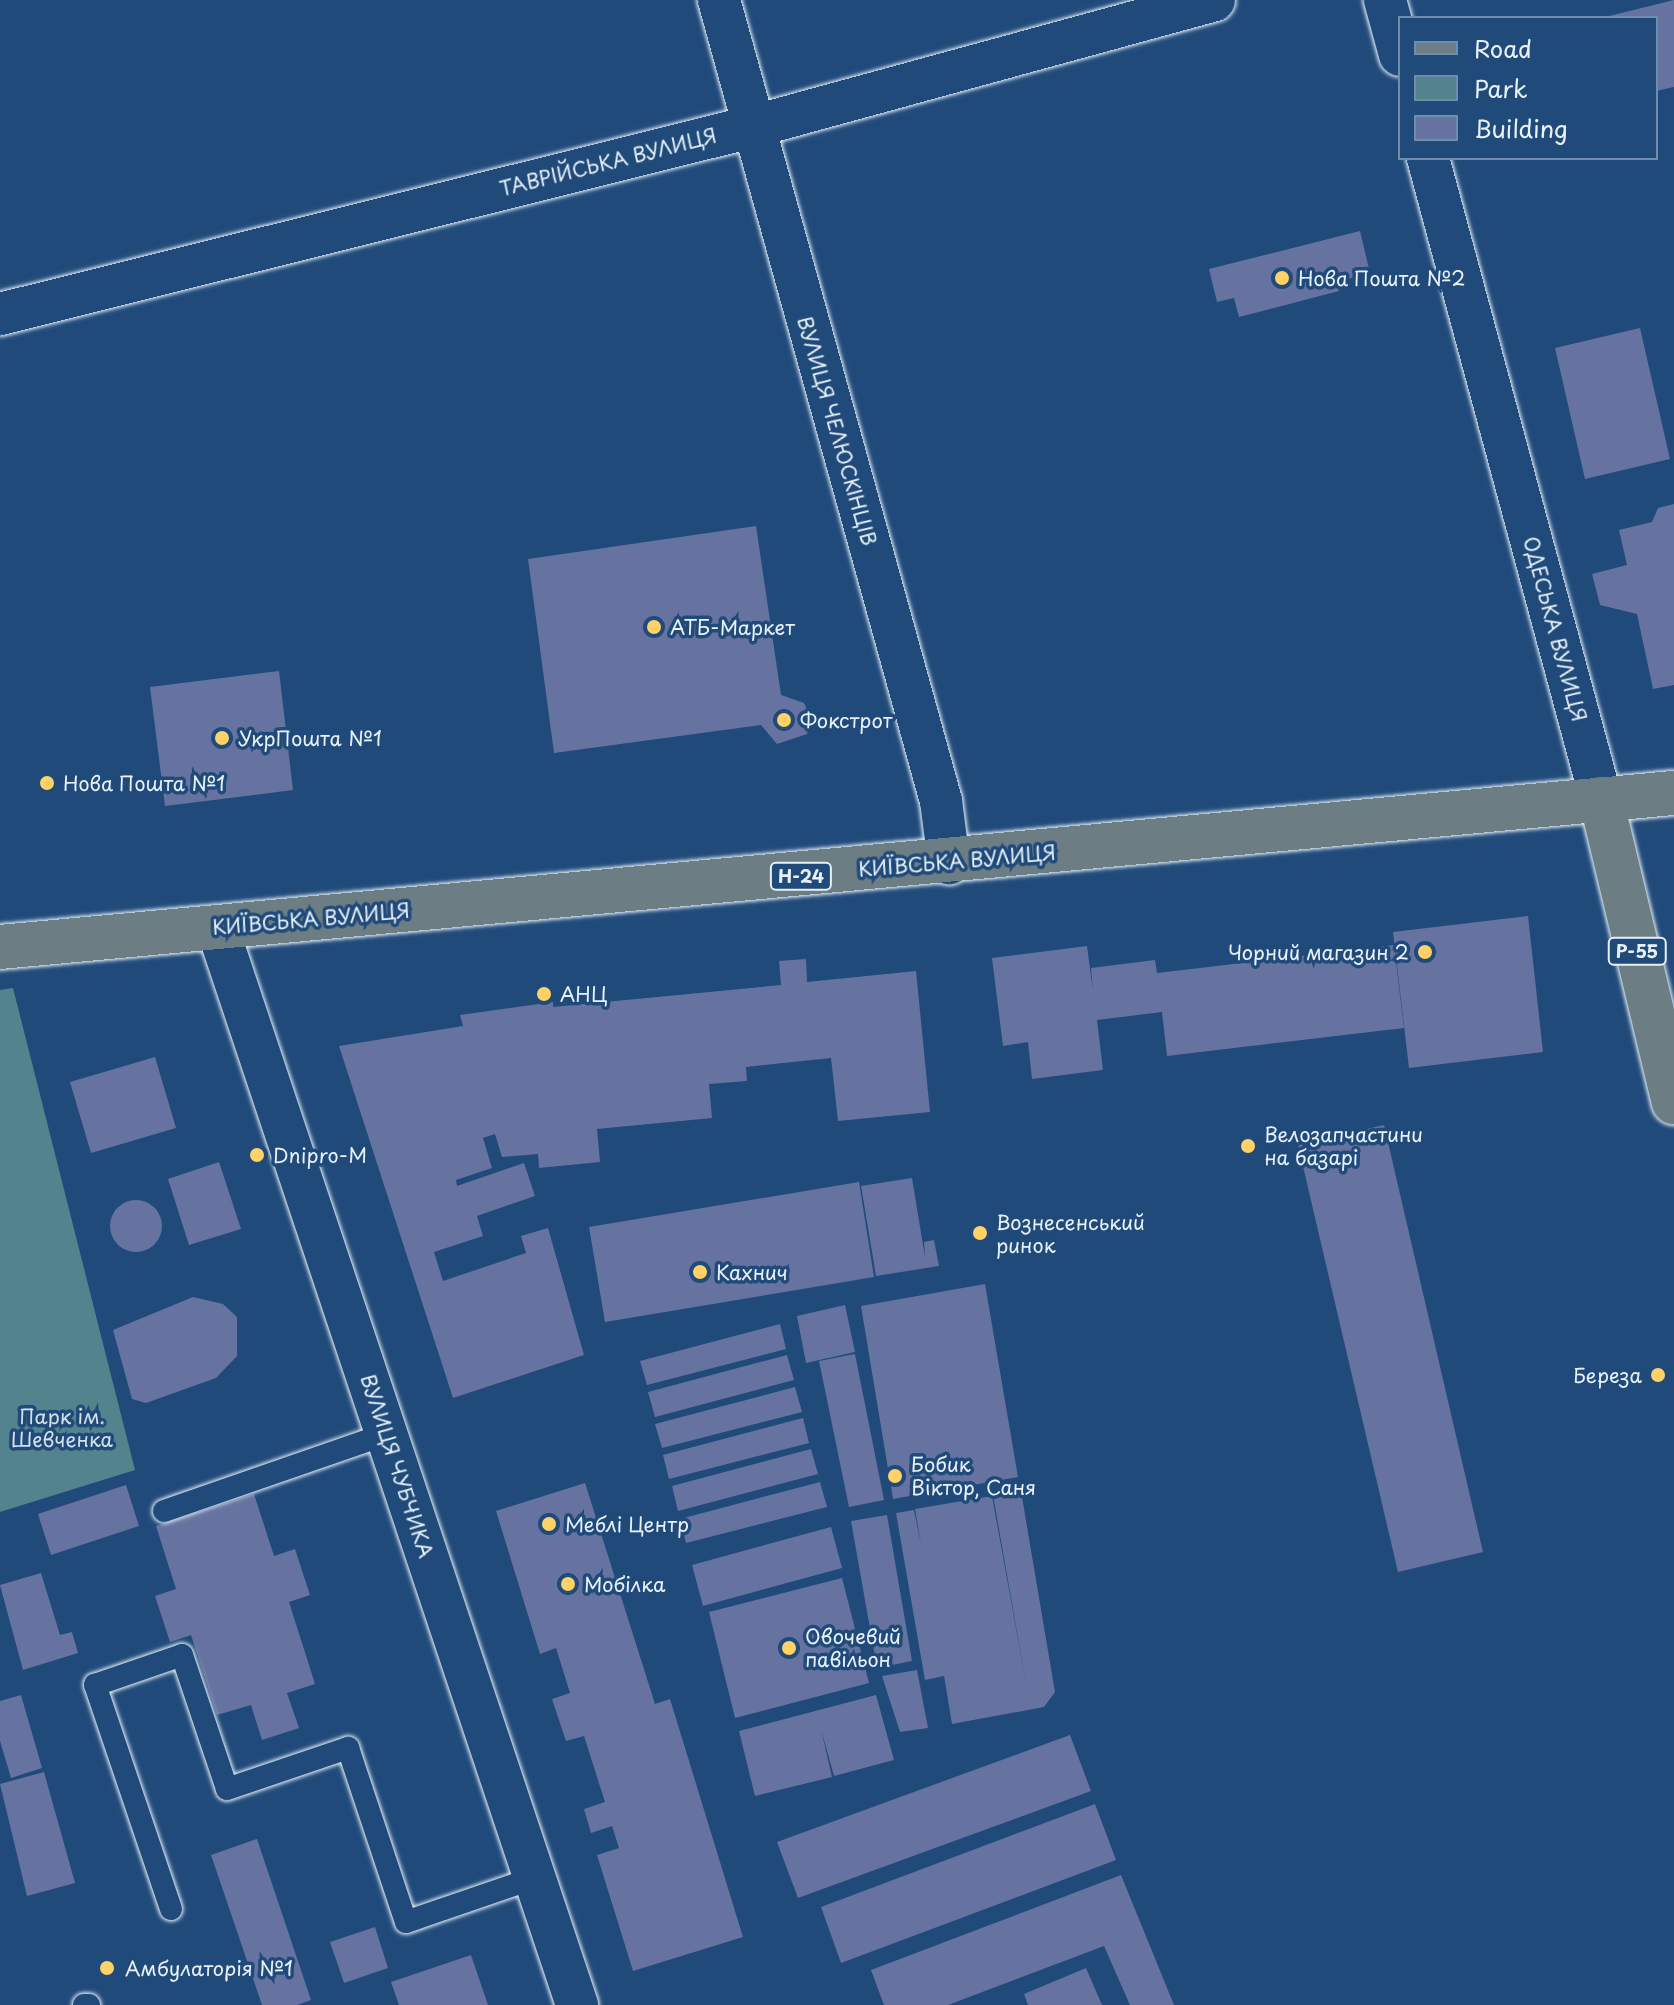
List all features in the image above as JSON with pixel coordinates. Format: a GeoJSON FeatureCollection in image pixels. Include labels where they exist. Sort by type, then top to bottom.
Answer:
{"type":"FeatureCollection","features":[{"type":"Feature","properties":{"kind":"main road","name":"КИЇВСЬКА ВУЛИЦЯ"},"geometry":{"type":"LineString","coordinates":[[0,947],[949,863],[1674,793]]}},
{"type":"Feature","properties":{"kind":"main road","name":"ОДЕСЬКА ВУЛИЦЯ"},"geometry":{"type":"LineString","coordinates":[[1601,799],[1674,1102]]}},
{"type":"Feature","properties":{"kind":"street","name":"ВУЛИЦЯ ЧЕЛЮСКІНЦІВ"},"geometry":{"type":"LineString","coordinates":[[719,0],[751,127],[941,801],[949,863]]}},
{"type":"Feature","properties":{"kind":"street","name":"ТАВРІЙСЬКА ВУЛИЦЯ"},"geometry":{"type":"LineString","coordinates":[[0,314],[751,127],[1214,0]]}},
{"type":"Feature","properties":{"kind":"street"},"geometry":{"type":"LineString","coordinates":[[1385,0],[1398,48]]}},
{"type":"Feature","properties":{"kind":"street","name":"ОДЕСЬКА ВУЛИЦЯ"},"geometry":{"type":"LineString","coordinates":[[1429,160],[1601,799]]}},
{"type":"Feature","properties":{"kind":"street","name":"ВУЛИЦЯ ЧУБЧИКА"},"geometry":{"type":"LineString","coordinates":[[217,927],[577,2005]]}},
{"type":"Feature","properties":{"kind":"lane"},"geometry":{"type":"LineString","coordinates":[[164,1511],[386,1434]]}},
{"type":"Feature","properties":{"kind":"lane"},"geometry":{"type":"LineString","coordinates":[[171,1909],[95,1685],[182,1655],[227,1789],[348,1748],[406,1922],[534,1878]]}},
{"type":"Feature","properties":{"kind":"green space","name":"Парк ім. Шевченка"},"geometry":{"type":"Polygon","coordinates":[[[13,988],[135,1470],[0,1512],[0,990],[13,988]]]}},
{"type":"Feature","properties":{"kind":"building"},"geometry":{"type":"Polygon","coordinates":[[[1674,0],[1674,87],[1658,91],[1658,16],[1609,16],[1674,0]]]}},
{"type":"Feature","properties":{"kind":"building","name":"Нова Пошта №2"},"geometry":{"type":"Polygon","coordinates":[[[1360,231],[1370,273],[1337,282],[1339,291],[1239,317],[1234,298],[1217,302],[1209,269],[1360,231]]]}},
{"type":"Feature","properties":{"kind":"building"},"geometry":{"type":"Polygon","coordinates":[[[1640,328],[1670,459],[1585,479],[1555,348],[1640,328]]]}},
{"type":"Feature","properties":{"kind":"building"},"geometry":{"type":"Polygon","coordinates":[[[1674,504],[1674,685],[1653,689],[1637,614],[1600,605],[1592,574],[1627,565],[1619,530],[1652,522],[1658,508],[1674,504]]]}},
{"type":"Feature","properties":{"kind":"building","name":"АТБ-Маркет"},"geometry":{"type":"Polygon","coordinates":[[[756,526],[781,695],[804,703],[811,718],[807,734],[777,744],[761,725],[554,753],[528,559],[756,526]]]}},
{"type":"Feature","properties":{"kind":"building","name":"УкрПошта №1"},"geometry":{"type":"Polygon","coordinates":[[[279,671],[293,790],[165,806],[150,687],[279,671]]]}},
{"type":"Feature","properties":{"kind":"building"},"geometry":{"type":"Polygon","coordinates":[[[1528,916],[1543,1052],[1409,1068],[1393,932],[1528,916]]]}},
{"type":"Feature","properties":{"kind":"building"},"geometry":{"type":"Polygon","coordinates":[[[1394,945],[1404,1028],[1167,1056],[1162,1012],[1097,1020],[1103,1070],[1032,1079],[1028,1042],[1003,1046],[992,958],[1087,946],[1093,991],[1091,968],[1155,960],[1157,973],[1394,945]]]}},
{"type":"Feature","properties":{"kind":"building"},"geometry":{"type":"Polygon","coordinates":[[[806,959],[807,982],[916,971],[930,1112],[838,1121],[831,1058],[746,1067],[747,1081],[709,1084],[712,1118],[597,1129],[600,1162],[539,1168],[538,1154],[502,1157],[495,1134],[483,1138],[492,1168],[456,1180],[457,1186],[524,1163],[535,1196],[477,1216],[483,1236],[434,1252],[443,1281],[526,1253],[521,1236],[548,1228],[584,1355],[453,1398],[339,1046],[463,1026],[460,1015],[553,1002],[553,1007],[781,985],[779,961],[806,959]]]}},
{"type":"Feature","properties":{"kind":"building"},"geometry":{"type":"Polygon","coordinates":[[[155,1057],[176,1128],[91,1153],[70,1082],[155,1057]]]}},
{"type":"Feature","properties":{"kind":"building"},"geometry":{"type":"Polygon","coordinates":[[[1384,1125],[1483,1552],[1398,1572],[1298,1145],[1384,1125]]]}},
{"type":"Feature","properties":{"kind":"building"},"geometry":{"type":"Polygon","coordinates":[[[219,1162],[241,1229],[189,1245],[168,1179],[219,1162]]]}},
{"type":"Feature","properties":{"kind":"building"},"geometry":{"type":"Polygon","coordinates":[[[912,1178],[925,1257],[924,1242],[934,1240],[939,1266],[876,1276],[861,1186],[912,1178]]]}},
{"type":"Feature","properties":{"kind":"building"},"geometry":{"type":"Polygon","coordinates":[[[859,1182],[874,1277],[605,1322],[589,1227],[859,1182]]]}},
{"type":"Feature","properties":{"kind":"building"},"geometry":{"type":"Polygon","coordinates":[[[136,1200],[155,1207],[162,1226],[155,1245],[136,1252],[117,1245],[110,1226],[117,1207],[136,1200]]]}},
{"type":"Feature","properties":{"kind":"building"},"geometry":{"type":"Polygon","coordinates":[[[985,1284],[1018,1477],[893,1499],[861,1306],[985,1284]]]}},
{"type":"Feature","properties":{"kind":"building"},"geometry":{"type":"Polygon","coordinates":[[[193,1297],[223,1304],[237,1317],[237,1356],[216,1378],[146,1403],[132,1399],[113,1330],[193,1297]]]}},
{"type":"Feature","properties":{"kind":"building"},"geometry":{"type":"Polygon","coordinates":[[[845,1305],[855,1352],[806,1363],[797,1316],[845,1305]]]}},
{"type":"Feature","properties":{"kind":"building"},"geometry":{"type":"Polygon","coordinates":[[[780,1324],[786,1349],[647,1385],[640,1361],[780,1324]]]}},
{"type":"Feature","properties":{"kind":"building"},"geometry":{"type":"Polygon","coordinates":[[[855,1354],[884,1500],[849,1507],[819,1361],[855,1354]]]}},
{"type":"Feature","properties":{"kind":"building"},"geometry":{"type":"Polygon","coordinates":[[[787,1355],[794,1380],[655,1417],[648,1392],[787,1355]]]}},
{"type":"Feature","properties":{"kind":"building"},"geometry":{"type":"Polygon","coordinates":[[[795,1387],[802,1412],[662,1448],[655,1424],[795,1387]]]}},
{"type":"Feature","properties":{"kind":"building"},"geometry":{"type":"Polygon","coordinates":[[[803,1418],[809,1443],[669,1479],[663,1455],[803,1418]]]}},
{"type":"Feature","properties":{"kind":"building"},"geometry":{"type":"Polygon","coordinates":[[[811,1449],[818,1474],[678,1511],[672,1486],[811,1449]]]}},
{"type":"Feature","properties":{"kind":"building"},"geometry":{"type":"Polygon","coordinates":[[[820,1482],[827,1507],[686,1543],[680,1519],[820,1482]]]}},
{"type":"Feature","properties":{"kind":"building"},"geometry":{"type":"Polygon","coordinates":[[[585,1483],[655,1704],[670,1699],[743,1937],[633,1971],[597,1855],[619,1848],[612,1826],[591,1833],[584,1809],[605,1802],[584,1736],[566,1741],[552,1699],[570,1693],[556,1648],[540,1654],[496,1511],[585,1483]]]}},
{"type":"Feature","properties":{"kind":"building"},"geometry":{"type":"Polygon","coordinates":[[[126,1485],[139,1526],[51,1555],[38,1514],[126,1485]]]}},
{"type":"Feature","properties":{"kind":"building"},"geometry":{"type":"Polygon","coordinates":[[[1021,1491],[1055,1692],[1044,1707],[952,1724],[944,1676],[925,1680],[896,1513],[914,1510],[921,1544],[915,1509],[992,1496],[1027,1689],[993,1495],[1021,1491]]]}},
{"type":"Feature","properties":{"kind":"building"},"geometry":{"type":"Polygon","coordinates":[[[254,1494],[274,1556],[295,1549],[310,1595],[289,1602],[315,1684],[287,1693],[299,1728],[262,1740],[251,1705],[217,1715],[191,1635],[170,1642],[155,1596],[176,1589],[156,1526],[254,1494]]]}},
{"type":"Feature","properties":{"kind":"building"},"geometry":{"type":"Polygon","coordinates":[[[887,1515],[912,1661],[877,1668],[851,1521],[887,1515]]]}},
{"type":"Feature","properties":{"kind":"building"},"geometry":{"type":"Polygon","coordinates":[[[831,1527],[842,1568],[703,1606],[692,1565],[831,1527]]]}},
{"type":"Feature","properties":{"kind":"building"},"geometry":{"type":"Polygon","coordinates":[[[41,1573],[60,1635],[72,1632],[78,1653],[23,1670],[0,1585],[41,1573]]]}},
{"type":"Feature","properties":{"kind":"building","name":"Овочевий павільон"},"geometry":{"type":"Polygon","coordinates":[[[842,1578],[869,1683],[735,1718],[709,1612],[842,1578]]]}},
{"type":"Feature","properties":{"kind":"building"},"geometry":{"type":"Polygon","coordinates":[[[917,1670],[928,1728],[900,1732],[882,1676],[917,1670]]]}},
{"type":"Feature","properties":{"kind":"building"},"geometry":{"type":"Polygon","coordinates":[[[21,1695],[42,1768],[11,1778],[0,1741],[0,1701],[21,1695]]]}},
{"type":"Feature","properties":{"kind":"building"},"geometry":{"type":"Polygon","coordinates":[[[876,1695],[894,1760],[834,1776],[821,1729],[832,1777],[755,1796],[739,1731],[876,1695]]]}},
{"type":"Feature","properties":{"kind":"building"},"geometry":{"type":"Polygon","coordinates":[[[1070,1735],[1091,1791],[798,1898],[777,1842],[1070,1735]]]}},
{"type":"Feature","properties":{"kind":"building"},"geometry":{"type":"Polygon","coordinates":[[[44,1772],[75,1883],[27,1896],[0,1784],[44,1772]]]}},
{"type":"Feature","properties":{"kind":"building"},"geometry":{"type":"Polygon","coordinates":[[[1095,1804],[1116,1860],[841,1963],[821,1907],[1095,1804]]]}},
{"type":"Feature","properties":{"kind":"building"},"geometry":{"type":"Polygon","coordinates":[[[257,1839],[311,2000],[297,2005],[262,2005],[211,1855],[257,1839]]]}},
{"type":"Feature","properties":{"kind":"building"},"geometry":{"type":"Polygon","coordinates":[[[1121,1875],[1174,2005],[1130,2005],[1104,1946],[948,2005],[884,2005],[871,1970],[1121,1875]]]}},
{"type":"Feature","properties":{"kind":"building"},"geometry":{"type":"Polygon","coordinates":[[[375,1927],[388,1968],[344,1983],[330,1942],[375,1927]]]}},
{"type":"Feature","properties":{"kind":"building"},"geometry":{"type":"Polygon","coordinates":[[[471,1955],[488,2005],[399,2005],[391,1982],[471,1955]]]}},
{"type":"Feature","properties":{"kind":"building"},"geometry":{"type":"Polygon","coordinates":[[[1086,1968],[1102,2005],[1028,2005],[1024,1994],[1086,1968]]]}},
{"type":"Feature","properties":{"kind":"place","name":"Нова Пошта №2"},"geometry":{"type":"Point","coordinates":[1282,278]}},
{"type":"Feature","properties":{"kind":"place","name":"АТБ-Маркет"},"geometry":{"type":"Point","coordinates":[654,627]}},
{"type":"Feature","properties":{"kind":"place","name":"Фокстрот"},"geometry":{"type":"Point","coordinates":[784,720]}},
{"type":"Feature","properties":{"kind":"place","name":"УкрПошта №1"},"geometry":{"type":"Point","coordinates":[222,738]}},
{"type":"Feature","properties":{"kind":"place","name":"Нова Пошта №1"},"geometry":{"type":"Point","coordinates":[47,783]}},
{"type":"Feature","properties":{"kind":"place","name":"Чорний магазин 2"},"geometry":{"type":"Point","coordinates":[1425,952]}},
{"type":"Feature","properties":{"kind":"place","name":"АНЦ"},"geometry":{"type":"Point","coordinates":[544,994]}},
{"type":"Feature","properties":{"kind":"place","name":"Велозапчастини на базарі"},"geometry":{"type":"Point","coordinates":[1248,1146]}},
{"type":"Feature","properties":{"kind":"place","name":"Dnipro-M"},"geometry":{"type":"Point","coordinates":[257,1155]}},
{"type":"Feature","properties":{"kind":"place","name":"Вознесенський ринок"},"geometry":{"type":"Point","coordinates":[980,1233]}},
{"type":"Feature","properties":{"kind":"place","name":"Кахнич"},"geometry":{"type":"Point","coordinates":[700,1272]}},
{"type":"Feature","properties":{"kind":"place","name":"Береза"},"geometry":{"type":"Point","coordinates":[1658,1375]}},
{"type":"Feature","properties":{"kind":"place","name":"Бобик Віктор, Саня"},"geometry":{"type":"Point","coordinates":[895,1476]}},
{"type":"Feature","properties":{"kind":"place","name":"Меблі Центр"},"geometry":{"type":"Point","coordinates":[549,1524]}},
{"type":"Feature","properties":{"kind":"place","name":"Мобілка"},"geometry":{"type":"Point","coordinates":[568,1584]}},
{"type":"Feature","properties":{"kind":"place","name":"Овочевий павільон"},"geometry":{"type":"Point","coordinates":[789,1648]}},
{"type":"Feature","properties":{"kind":"place","name":"Амбулаторія №1"},"geometry":{"type":"Point","coordinates":[107,1968]}}]}
